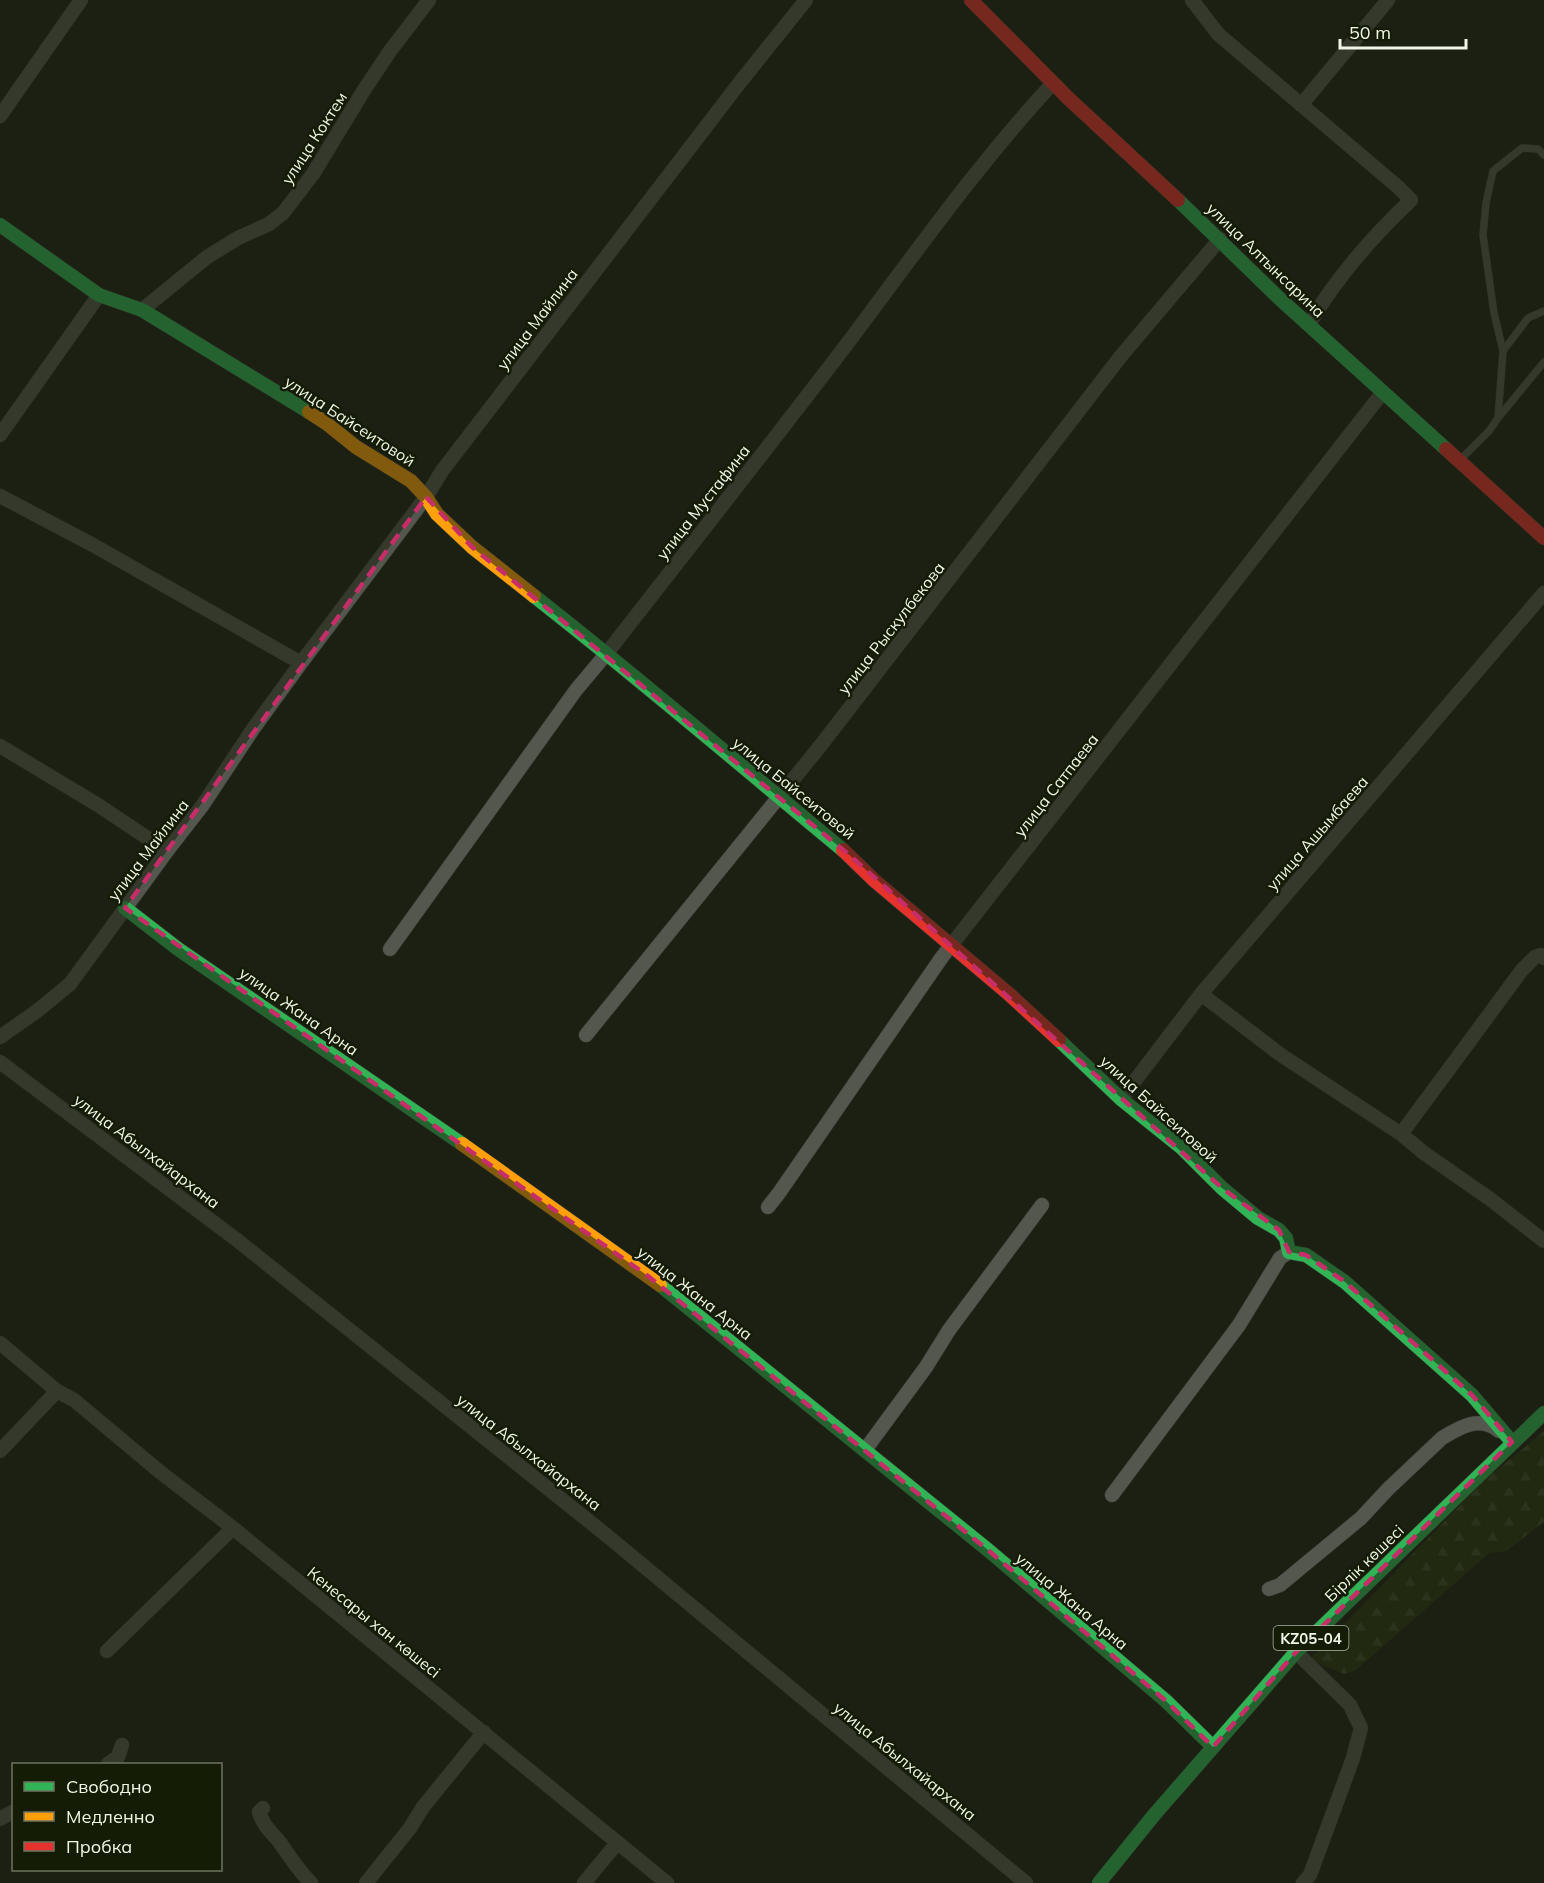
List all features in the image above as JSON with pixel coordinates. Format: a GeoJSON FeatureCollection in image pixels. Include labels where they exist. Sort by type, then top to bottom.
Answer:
{"type":"FeatureCollection","features":[{"type":"Feature","properties":{"kind":"street"},"geometry":{"type":"LineString","coordinates":[[0,116],[81,0]]}},
{"type":"Feature","properties":{"kind":"street","name":"улица Коктем"},"geometry":{"type":"LineString","coordinates":[[142,310],[207,257],[238,238],[269,224],[283,213],[314,174],[371,81],[429,0]]}},
{"type":"Feature","properties":{"kind":"street","name":"улица Майлина"},"geometry":{"type":"LineString","coordinates":[[0,1037],[70,984],[202,806],[253,729],[426,497],[442,471],[741,81],[806,0]]}},
{"type":"Feature","properties":{"kind":"street","name":"улица Алтынсарина"},"geometry":{"type":"LineString","coordinates":[[971,0],[1053,83],[1309,324],[1544,537]]}},
{"type":"Feature","properties":{"kind":"street"},"geometry":{"type":"LineString","coordinates":[[1192,0],[1218,34],[1411,200],[1363,249],[1322,302],[1309,324]]}},
{"type":"Feature","properties":{"kind":"street"},"geometry":{"type":"LineString","coordinates":[[1301,105],[1388,0]]}},
{"type":"Feature","properties":{"kind":"street","name":"улица Мустафина"},"geometry":{"type":"LineString","coordinates":[[390,949],[576,690],[607,653],[931,232],[1026,112],[1053,83]]}},
{"type":"Feature","properties":{"kind":"street","name":"улица Байсеитовой"},"geometry":{"type":"LineString","coordinates":[[0,225],[99,295],[142,310],[326,423],[356,447],[411,481],[426,497],[437,514],[472,547],[607,653],[846,853],[875,881],[1087,1065],[1121,1099],[1182,1148],[1195,1164],[1258,1218],[1279,1230],[1286,1238],[1289,1252]]}},
{"type":"Feature","properties":{"kind":"street","name":"улица Рыскулбекова"},"geometry":{"type":"LineString","coordinates":[[586,1035],[779,798],[1121,356],[1220,239]]}},
{"type":"Feature","properties":{"kind":"street"},"geometry":{"type":"LineString","coordinates":[[0,435],[99,295]]}},
{"type":"Feature","properties":{"kind":"street","name":"улица Сатпаева"},"geometry":{"type":"LineString","coordinates":[[768,1207],[951,945],[1383,392]]}},
{"type":"Feature","properties":{"kind":"street"},"geometry":{"type":"LineString","coordinates":[[0,496],[93,545],[301,663]]}},
{"type":"Feature","properties":{"kind":"street","name":"улица Ашымбаева"},"geometry":{"type":"LineString","coordinates":[[1121,1099],[1201,994],[1544,593]]}},
{"type":"Feature","properties":{"kind":"street"},"geometry":{"type":"LineString","coordinates":[[0,746],[98,805],[167,851]]}},
{"type":"Feature","properties":{"kind":"street","name":"улица Жана Арна"},"geometry":{"type":"LineString","coordinates":[[125,908],[178,948],[436,1125],[648,1276],[988,1550],[1166,1701],[1213,1747]]}},
{"type":"Feature","properties":{"kind":"street"},"geometry":{"type":"LineString","coordinates":[[1401,1134],[1522,970],[1535,957],[1541,955],[1544,958]]}},
{"type":"Feature","properties":{"kind":"street"},"geometry":{"type":"LineString","coordinates":[[1201,994],[1281,1054],[1401,1134],[1544,1240]]}},
{"type":"Feature","properties":{"kind":"street","name":"улица Абылхайархана"},"geometry":{"type":"LineString","coordinates":[[0,1062],[237,1240],[605,1534],[1026,1883]]}},
{"type":"Feature","properties":{"kind":"street"},"geometry":{"type":"LineString","coordinates":[[865,1450],[926,1367],[949,1330],[1042,1205]]}},
{"type":"Feature","properties":{"kind":"street"},"geometry":{"type":"LineString","coordinates":[[1112,1495],[1239,1325],[1280,1258],[1289,1252],[1306,1255],[1345,1282],[1472,1395],[1512,1442]]}},
{"type":"Feature","properties":{"kind":"street","name":"Кенесары хан көшесі"},"geometry":{"type":"LineString","coordinates":[[0,1343],[57,1391],[74,1400],[160,1472],[234,1528],[667,1883]]}},
{"type":"Feature","properties":{"kind":"street"},"geometry":{"type":"LineString","coordinates":[[0,1451],[57,1391]]}},
{"type":"Feature","properties":{"kind":"street","name":"Бірлік көшесі"},"geometry":{"type":"LineString","coordinates":[[1099,1883],[1296,1652],[1544,1413]]}},
{"type":"Feature","properties":{"kind":"street"},"geometry":{"type":"LineString","coordinates":[[1269,1589],[1280,1586],[1332,1544],[1419,1459],[1442,1438],[1460,1427],[1474,1423],[1491,1424],[1512,1442]]}},
{"type":"Feature","properties":{"kind":"street"},"geometry":{"type":"LineString","coordinates":[[107,1651],[234,1528]]}},
{"type":"Feature","properties":{"kind":"street"},"geometry":{"type":"LineString","coordinates":[[1296,1652],[1350,1705],[1360,1728],[1350,1769],[1310,1875],[1303,1883]]}},
{"type":"Feature","properties":{"kind":"street"},"geometry":{"type":"LineString","coordinates":[[366,1883],[410,1828],[423,1807],[484,1732]]}},
{"type":"Feature","properties":{"kind":"street"},"geometry":{"type":"LineString","coordinates":[[109,1763],[118,1757],[122,1745]]}},
{"type":"Feature","properties":{"kind":"street"},"geometry":{"type":"LineString","coordinates":[[263,1808],[260,1812],[263,1822],[296,1867],[311,1883]]}},
{"type":"Feature","properties":{"kind":"street"},"geometry":{"type":"LineString","coordinates":[[584,1883],[617,1844]]}},
{"type":"Feature","properties":{"kind":"lane"},"geometry":{"type":"LineString","coordinates":[[1498,418],[1503,351],[1494,313],[1483,235],[1486,203],[1493,171],[1500,165],[1522,148],[1538,149],[1544,155]]}},
{"type":"Feature","properties":{"kind":"lane"},"geometry":{"type":"LineString","coordinates":[[1503,351],[1528,318],[1544,311]]}},
{"type":"Feature","properties":{"kind":"lane"},"geometry":{"type":"LineString","coordinates":[[1459,461],[1489,431],[1544,362]]}},
{"type":"Feature","properties":{"kind":"highlighted area"},"geometry":{"type":"Polygon","coordinates":[[[426,497],[472,547],[847,853],[1222,1188],[1279,1230],[1289,1252],[1306,1255],[1345,1282],[1472,1395],[1512,1442],[1296,1652],[1213,1747],[1166,1701],[988,1550],[648,1276],[125,908],[426,497]]]}},
{"type":"Feature","properties":{"kind":"green space"},"geometry":{"type":"Polygon","coordinates":[[[1544,1431],[1544,1522],[1506,1551],[1489,1553],[1356,1670],[1344,1674],[1310,1659],[1485,1480],[1544,1431]]]}},
{"type":"Feature","properties":{"kind":"traffic: fast"},"geometry":{"type":"LineString","coordinates":[[1178,200],[1280,299],[1446,449]]}},
{"type":"Feature","properties":{"kind":"traffic: fast"},"geometry":{"type":"LineString","coordinates":[[0,225],[99,295],[142,310],[309,412]]}},
{"type":"Feature","properties":{"kind":"traffic: fast"},"geometry":{"type":"LineString","coordinates":[[534,596],[843,850]]}},
{"type":"Feature","properties":{"kind":"traffic: fast"},"geometry":{"type":"LineString","coordinates":[[125,908],[178,949],[462,1144]]}},
{"type":"Feature","properties":{"kind":"traffic: fast"},"geometry":{"type":"LineString","coordinates":[[1059,1040],[1121,1099],[1182,1148],[1222,1188],[1258,1218],[1279,1230],[1286,1238],[1289,1252],[1306,1255],[1345,1282],[1472,1395],[1512,1442]]}},
{"type":"Feature","properties":{"kind":"traffic: fast"},"geometry":{"type":"LineString","coordinates":[[660,1285],[988,1550],[1166,1701],[1213,1747]]}},
{"type":"Feature","properties":{"kind":"traffic: fast"},"geometry":{"type":"LineString","coordinates":[[1099,1883],[1154,1815],[1296,1652],[1544,1413]]}},
{"type":"Feature","properties":{"kind":"traffic: slow"},"geometry":{"type":"LineString","coordinates":[[309,412],[356,447],[411,481],[426,497],[437,514],[472,547],[534,596]]}},
{"type":"Feature","properties":{"kind":"traffic: slow"},"geometry":{"type":"LineString","coordinates":[[462,1144],[660,1285]]}},
{"type":"Feature","properties":{"kind":"traffic: jam"},"geometry":{"type":"LineString","coordinates":[[971,0],[1068,98],[1178,200]]}},
{"type":"Feature","properties":{"kind":"traffic: jam"},"geometry":{"type":"LineString","coordinates":[[1446,449],[1544,538]]}},
{"type":"Feature","properties":{"kind":"traffic: jam"},"geometry":{"type":"LineString","coordinates":[[843,850],[875,881],[1009,994],[1059,1040]]}}]}
